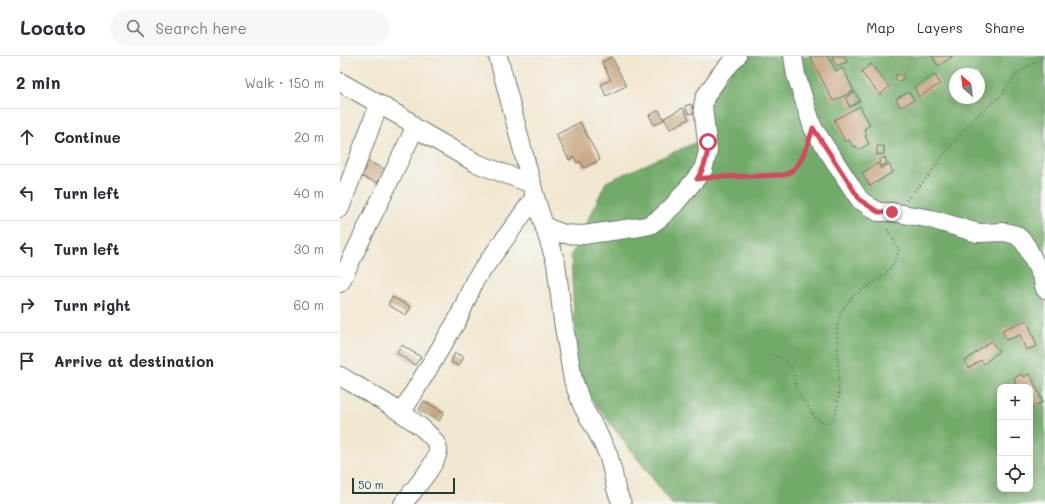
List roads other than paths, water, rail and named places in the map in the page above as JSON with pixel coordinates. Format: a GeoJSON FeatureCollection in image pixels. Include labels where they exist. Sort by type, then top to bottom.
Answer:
{"type":"FeatureCollection","features":[{"type":"Feature","properties":{"kind":"street"},"geometry":{"type":"LineString","coordinates":[[498,56],[534,190],[556,263],[563,321],[573,380],[583,407],[608,454],[616,489],[622,504]]}},
{"type":"Feature","properties":{"kind":"street"},"geometry":{"type":"LineString","coordinates":[[545,227],[564,234],[583,235],[640,227],[650,225],[674,206],[703,170],[708,151],[703,106],[705,97],[720,75],[737,56]]}},
{"type":"Feature","properties":{"kind":"street"},"geometry":{"type":"LineString","coordinates":[[793,56],[798,81],[813,128],[860,200],[885,212],[930,219],[978,234],[1005,232],[1016,235],[1023,240],[1028,247],[1042,277],[1045,289]]}},
{"type":"Feature","properties":{"kind":"street"},"geometry":{"type":"LineString","coordinates":[[340,82],[407,120],[415,128],[476,162],[534,190]]}},
{"type":"Feature","properties":{"kind":"street"},"geometry":{"type":"LineString","coordinates":[[340,208],[379,104]]}},
{"type":"Feature","properties":{"kind":"street"},"geometry":{"type":"LineString","coordinates":[[340,283],[415,128]]}},
{"type":"Feature","properties":{"kind":"street"},"geometry":{"type":"LineString","coordinates":[[402,412],[458,319],[475,280],[534,190]]}},
{"type":"Feature","properties":{"kind":"street"},"geometry":{"type":"LineString","coordinates":[[340,376],[402,412],[433,438],[438,448],[436,459],[403,504]]}}]}
